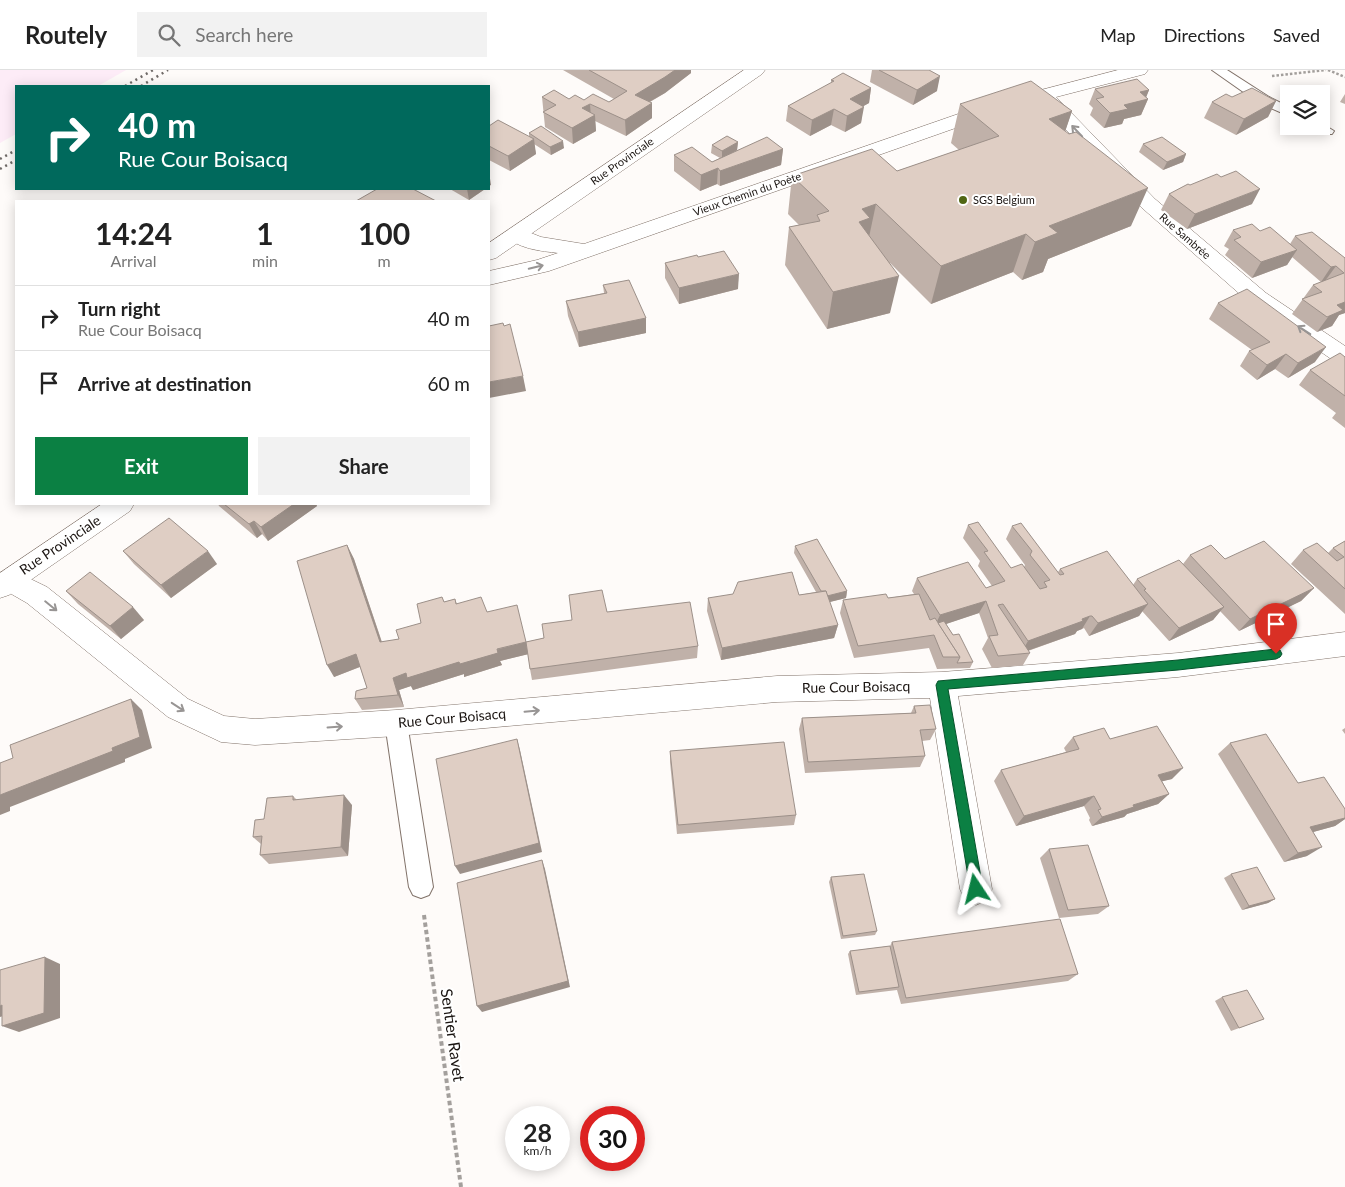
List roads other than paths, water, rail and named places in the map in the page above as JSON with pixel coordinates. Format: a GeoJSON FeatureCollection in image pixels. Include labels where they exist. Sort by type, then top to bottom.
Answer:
{"type":"FeatureCollection","features":[{"type":"Feature","properties":{"kind":"street","name":"Rue Provinciale"},"geometry":{"type":"LineString","coordinates":[[490,251],[756,70]]}},
{"type":"Feature","properties":{"kind":"street","name":"Vieux Chemin du Poète"},"geometry":{"type":"LineString","coordinates":[[585,250],[994,108],[1139,70]]}},
{"type":"Feature","properties":{"kind":"street","name":"Rue Sambrée"},"geometry":{"type":"LineString","coordinates":[[1042,95],[1155,209],[1258,298],[1345,357]]}},
{"type":"Feature","properties":{"kind":"street"},"geometry":{"type":"LineString","coordinates":[[516,234],[536,243],[585,250]]}},
{"type":"Feature","properties":{"kind":"street"},"geometry":{"type":"LineString","coordinates":[[490,278],[542,266],[585,250]]}},
{"type":"Feature","properties":{"kind":"street","name":"Rue Provinciale"},"geometry":{"type":"LineString","coordinates":[[5,583],[120,505]]}},
{"type":"Feature","properties":{"kind":"street","name":"Rue Cour Boisacq"},"geometry":{"type":"LineString","coordinates":[[5,583],[37,595],[178,708],[220,730],[255,732],[396,723],[777,689],[942,685],[1178,665],[1345,644]]}},
{"type":"Feature","properties":{"kind":"street"},"geometry":{"type":"LineString","coordinates":[[942,685],[976,889]]}},
{"type":"Feature","properties":{"kind":"lane"},"geometry":{"type":"LineString","coordinates":[[1218,70],[1264,100],[1280,108]]}},
{"type":"Feature","properties":{"kind":"lane"},"geometry":{"type":"LineString","coordinates":[[396,723],[420,887]]}},
{"type":"Feature","properties":{"kind":"railway"},"geometry":{"type":"LineString","coordinates":[[127,85],[153,70]]}},
{"type":"Feature","properties":{"kind":"railway"},"geometry":{"type":"LineString","coordinates":[[143,85],[168,70]]}},
{"type":"Feature","properties":{"kind":"railway"},"geometry":{"type":"LineString","coordinates":[[0,159],[15,151]]}},
{"type":"Feature","properties":{"kind":"railway"},"geometry":{"type":"LineString","coordinates":[[0,169],[15,161]]}},
{"type":"Feature","properties":{"kind":"place","name":"SGS Belgium"},"geometry":{"type":"Point","coordinates":[963,200]}}]}
